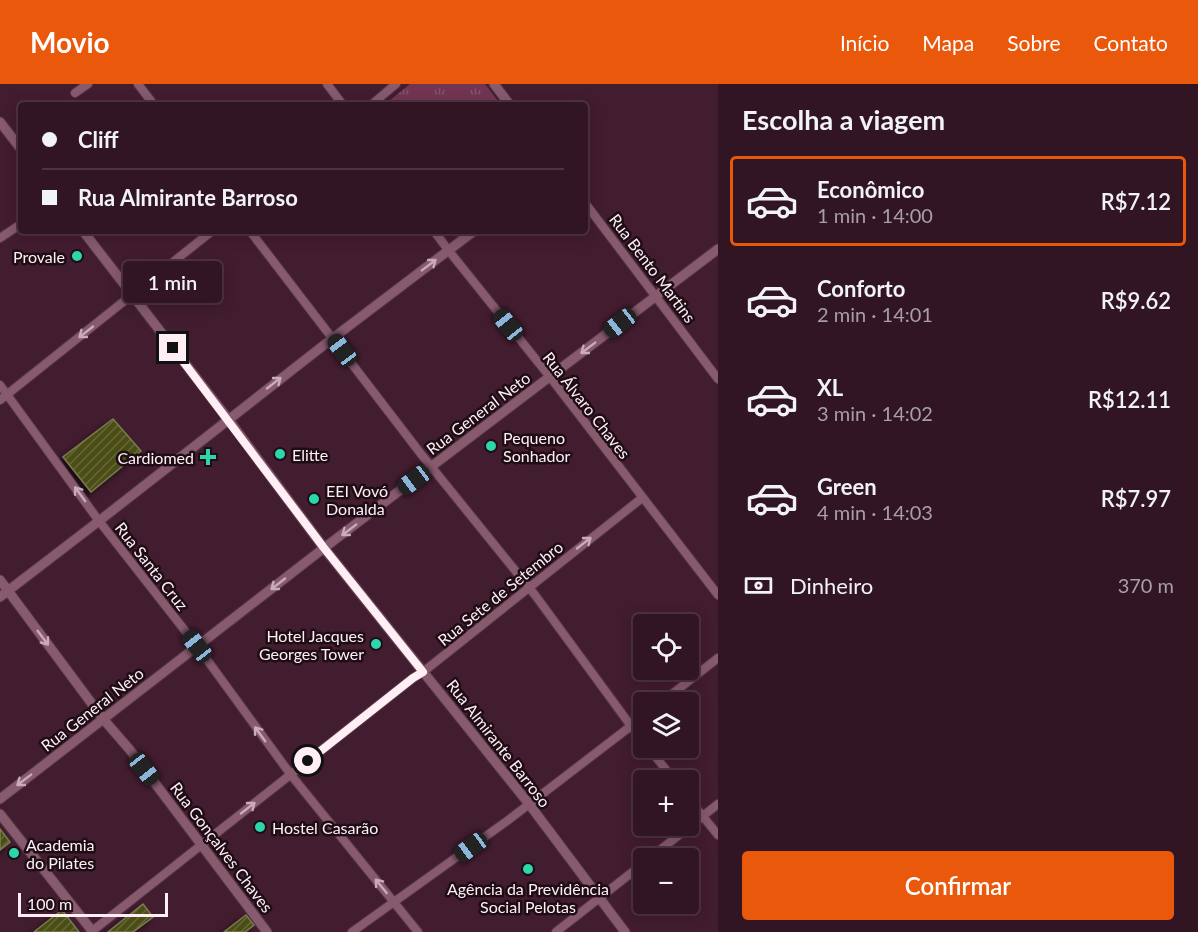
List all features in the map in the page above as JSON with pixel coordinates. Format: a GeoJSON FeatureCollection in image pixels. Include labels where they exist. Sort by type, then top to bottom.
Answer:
{"type":"FeatureCollection","features":[{"type":"Feature","properties":{"kind":"street"},"geometry":{"type":"LineString","coordinates":[[75,93],[88,84]]}},
{"type":"Feature","properties":{"kind":"street"},"geometry":{"type":"LineString","coordinates":[[138,84],[152,102]]}},
{"type":"Feature","properties":{"kind":"street"},"geometry":{"type":"LineString","coordinates":[[327,84],[342,102]]}},
{"type":"Feature","properties":{"kind":"street"},"geometry":{"type":"LineString","coordinates":[[375,102],[396,84]]}},
{"type":"Feature","properties":{"kind":"street"},"geometry":{"type":"LineString","coordinates":[[494,84],[508,102]]}},
{"type":"Feature","properties":{"kind":"street"},"geometry":{"type":"LineString","coordinates":[[0,122],[18,145]]}},
{"type":"Feature","properties":{"kind":"street","name":"Rua Bento Martins"},"geometry":{"type":"LineString","coordinates":[[588,207],[718,379]]}},
{"type":"Feature","properties":{"kind":"street"},"geometry":{"type":"LineString","coordinates":[[0,238],[18,226]]}},
{"type":"Feature","properties":{"kind":"street","name":"Rua Almirante Barroso"},"geometry":{"type":"LineString","coordinates":[[85,234],[324,548],[529,804],[625,932]]}},
{"type":"Feature","properties":{"kind":"street"},"geometry":{"type":"LineString","coordinates":[[4,397],[208,234]]}},
{"type":"Feature","properties":{"kind":"street"},"geometry":{"type":"LineString","coordinates":[[252,234],[432,467],[528,587],[633,728]]}},
{"type":"Feature","properties":{"kind":"street","name":"Rua Álvaro Chaves"},"geometry":{"type":"LineString","coordinates":[[436,234],[718,595]]}},
{"type":"Feature","properties":{"kind":"street"},"geometry":{"type":"LineString","coordinates":[[0,597],[470,234]]}},
{"type":"Feature","properties":{"kind":"street","name":"Rua General Neto"},"geometry":{"type":"LineString","coordinates":[[0,799],[324,548],[718,249]]}},
{"type":"Feature","properties":{"kind":"street","name":"Rua Santa Cruz"},"geometry":{"type":"LineString","coordinates":[[0,385],[4,397],[197,646],[291,775],[418,932]]}},
{"type":"Feature","properties":{"kind":"street","name":"Rua Sete de Setembro"},"geometry":{"type":"LineString","coordinates":[[92,932],[642,498]]}},
{"type":"Feature","properties":{"kind":"street","name":"Rua Gonçalves Chaves"},"geometry":{"type":"LineString","coordinates":[[0,580],[267,932]]}},
{"type":"Feature","properties":{"kind":"street"},"geometry":{"type":"LineString","coordinates":[[675,692],[718,658]]}},
{"type":"Feature","properties":{"kind":"street"},"geometry":{"type":"LineString","coordinates":[[352,932],[529,804],[631,726]]}},
{"type":"Feature","properties":{"kind":"street"},"geometry":{"type":"LineString","coordinates":[[657,758],[666,770]]}},
{"type":"Feature","properties":{"kind":"street"},"geometry":{"type":"LineString","coordinates":[[662,848],[718,804]]}},
{"type":"Feature","properties":{"kind":"street"},"geometry":{"type":"LineString","coordinates":[[699,812],[718,835]]}},
{"type":"Feature","properties":{"kind":"street"},"geometry":{"type":"LineString","coordinates":[[0,814],[92,932]]}},
{"type":"Feature","properties":{"kind":"street"},"geometry":{"type":"LineString","coordinates":[[556,932],[633,872]]}},
{"type":"Feature","properties":{"kind":"green space"},"geometry":{"type":"Polygon","coordinates":[[[410,84],[485,84],[499,102],[388,102],[410,84]]]}},
{"type":"Feature","properties":{"kind":"building"},"geometry":{"type":"Polygon","coordinates":[[[113,419],[141,451],[91,492],[63,457],[113,419]]]}},
{"type":"Feature","properties":{"kind":"building"},"geometry":{"type":"Polygon","coordinates":[[[0,829],[10,842],[0,850],[0,829]]]}},
{"type":"Feature","properties":{"kind":"building"},"geometry":{"type":"Polygon","coordinates":[[[143,904],[153,917],[133,932],[108,932],[143,904]]]}},
{"type":"Feature","properties":{"kind":"building"},"geometry":{"type":"Polygon","coordinates":[[[62,910],[79,932],[34,932],[62,910]]]}},
{"type":"Feature","properties":{"kind":"building"},"geometry":{"type":"Polygon","coordinates":[[[246,915],[254,925],[245,932],[224,932],[246,915]]]}},
{"type":"Feature","properties":{"kind":"place","name":"Provale"},"geometry":{"type":"Point","coordinates":[77,256]}},
{"type":"Feature","properties":{"kind":"place","name":"Pequeno Sonhador"},"geometry":{"type":"Point","coordinates":[491,446]}},
{"type":"Feature","properties":{"kind":"place","name":"Elitte"},"geometry":{"type":"Point","coordinates":[280,454]}},
{"type":"Feature","properties":{"kind":"place","name":"Cardiomed"},"geometry":{"type":"Point","coordinates":[208,457]}},
{"type":"Feature","properties":{"kind":"place","name":"EEI Vovó Donalda"},"geometry":{"type":"Point","coordinates":[314,499]}},
{"type":"Feature","properties":{"kind":"place","name":"Hotel Jacques Georges Tower"},"geometry":{"type":"Point","coordinates":[376,644]}},
{"type":"Feature","properties":{"kind":"place","name":"Hostel Casarão"},"geometry":{"type":"Point","coordinates":[260,827]}},
{"type":"Feature","properties":{"kind":"place","name":"Academia do Pilates"},"geometry":{"type":"Point","coordinates":[14,853]}},
{"type":"Feature","properties":{"kind":"place","name":"Agência da Previdência Social Pelotas"},"geometry":{"type":"Point","coordinates":[528,869]}},
{"type":"Feature","properties":{"kind":"route"},"geometry":{"type":"LineString","coordinates":[[173,348],[324,548],[423,672],[308,761]]}}]}
